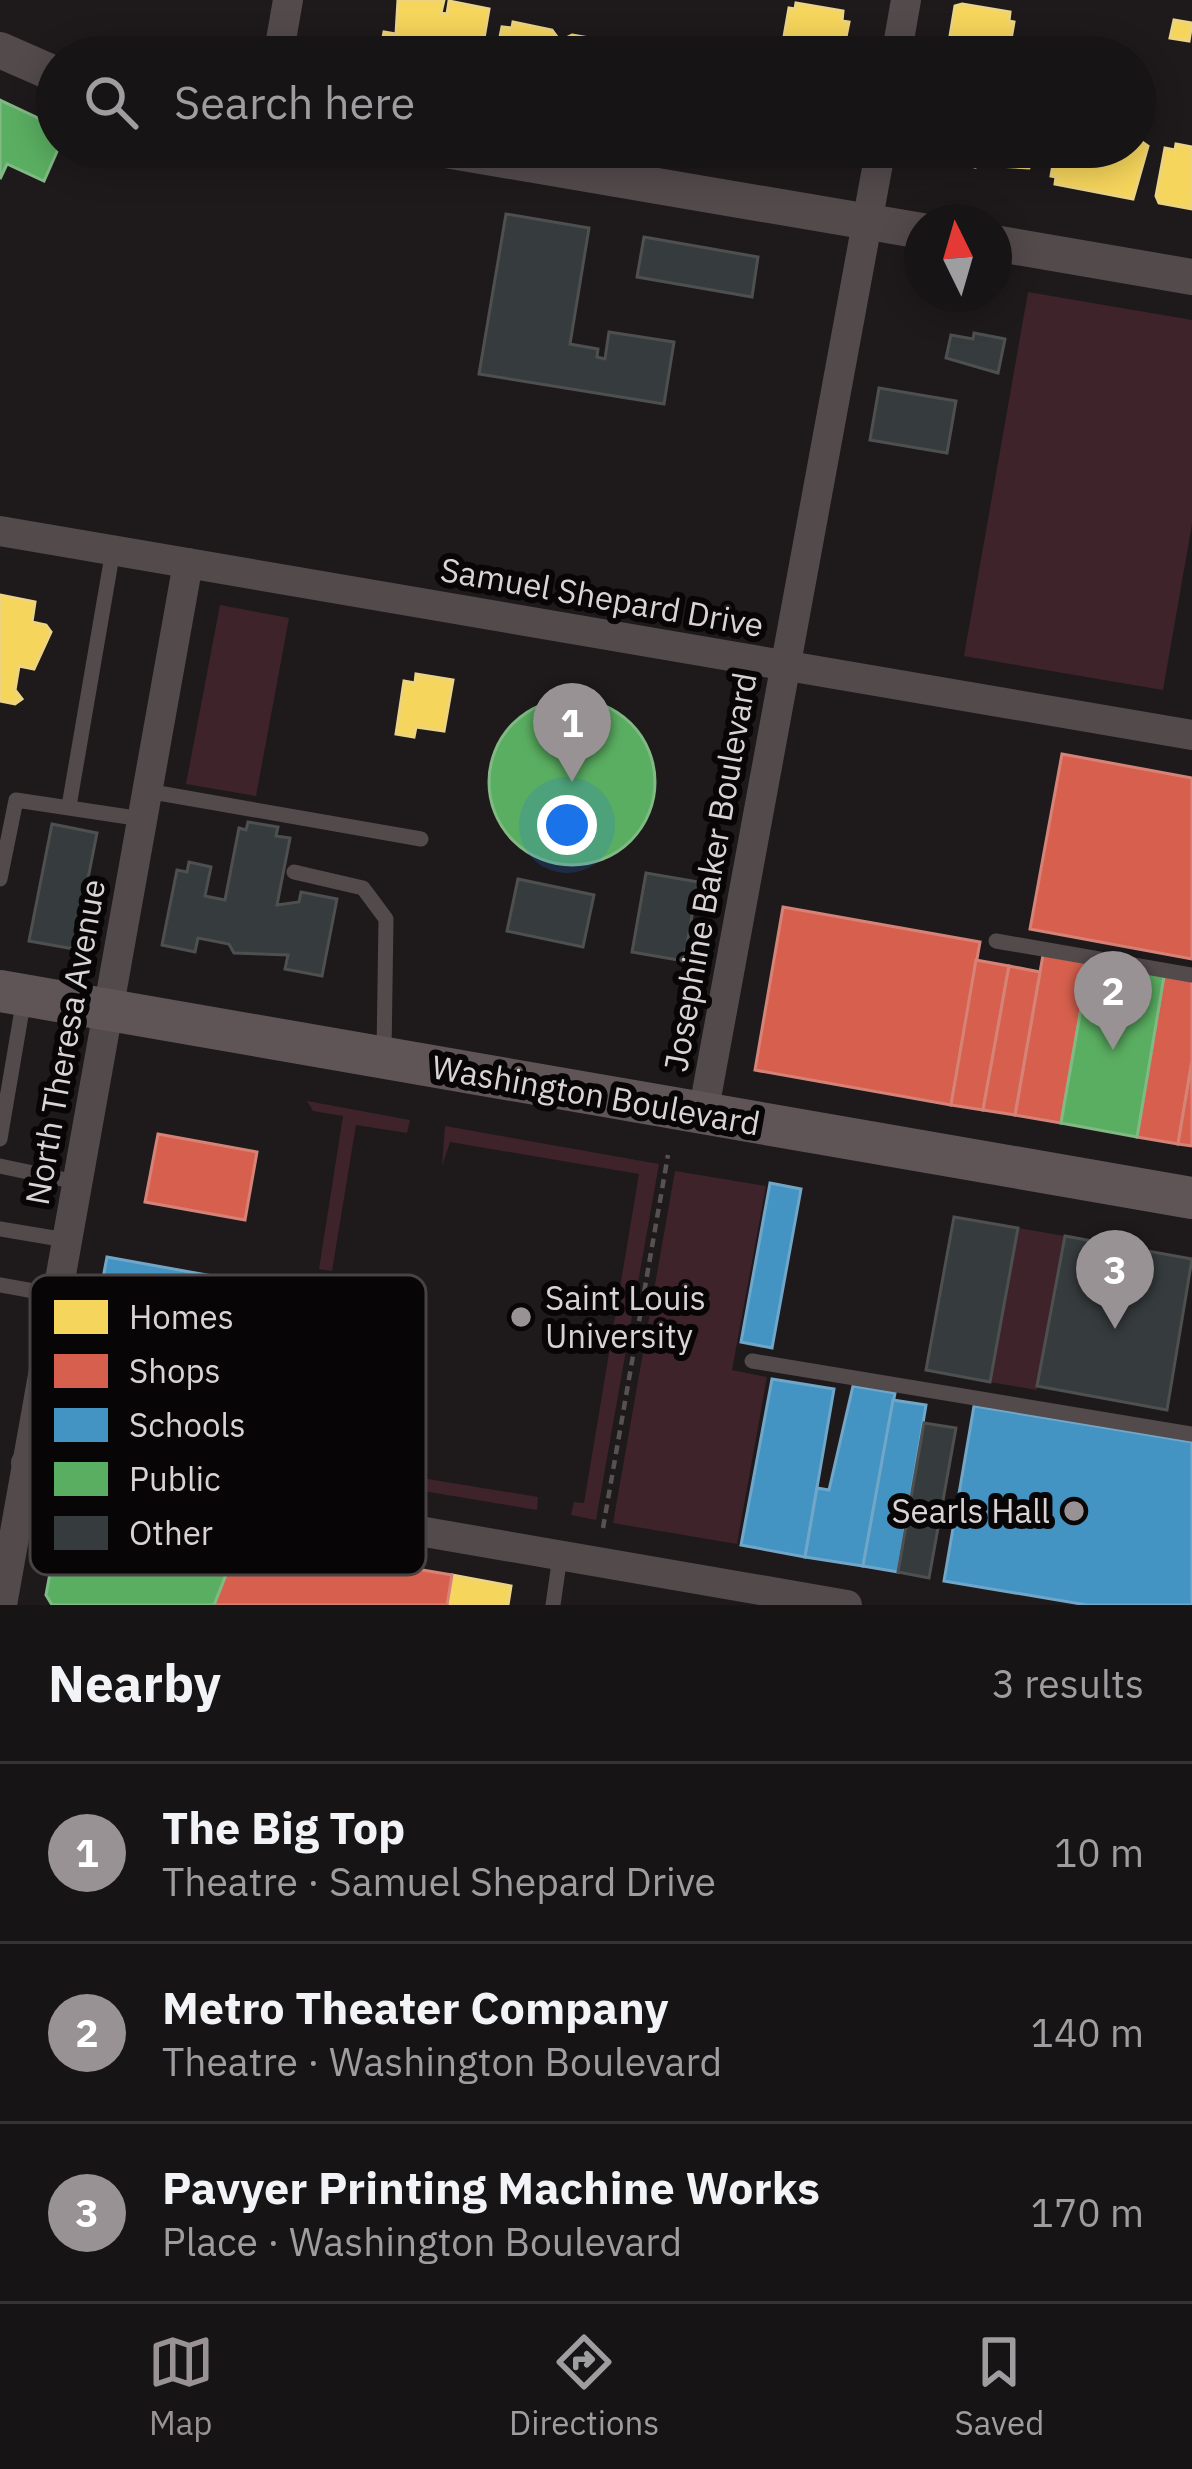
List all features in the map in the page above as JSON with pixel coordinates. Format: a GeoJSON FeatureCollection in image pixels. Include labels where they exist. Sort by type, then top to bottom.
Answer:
{"type":"FeatureCollection","features":[{"type":"Feature","properties":{"kind":"main road","name":"Washington Boulevard"},"geometry":{"type":"LineString","coordinates":[[12,993],[1192,1198]]}},
{"type":"Feature","properties":{"kind":"street"},"geometry":{"type":"LineString","coordinates":[[282,36],[288,0]]}},
{"type":"Feature","properties":{"kind":"street"},"geometry":{"type":"LineString","coordinates":[[900,36],[906,0]]}},
{"type":"Feature","properties":{"kind":"street"},"geometry":{"type":"LineString","coordinates":[[0,50],[36,66]]}},
{"type":"Feature","properties":{"kind":"street"},"geometry":{"type":"LineString","coordinates":[[553,168],[904,228]]}},
{"type":"Feature","properties":{"kind":"street","name":"Josephine Baker Boulevard"},"geometry":{"type":"LineString","coordinates":[[703,1114],[877,168]]}},
{"type":"Feature","properties":{"kind":"street"},"geometry":{"type":"LineString","coordinates":[[1012,246],[1192,277]]}},
{"type":"Feature","properties":{"kind":"street","name":"Samuel Shepard Drive"},"geometry":{"type":"LineString","coordinates":[[0,531],[1192,735]]}},
{"type":"Feature","properties":{"kind":"street","name":"North Theresa Avenue"},"geometry":{"type":"LineString","coordinates":[[60,1275],[188,563]]}},
{"type":"Feature","properties":{"kind":"street","name":"North Theresa Avenue"},"geometry":{"type":"LineString","coordinates":[[2,1605],[30,1441]]}},
{"type":"Feature","properties":{"kind":"street"},"geometry":{"type":"LineString","coordinates":[[26,1463],[30,1464]]}},
{"type":"Feature","properties":{"kind":"street"},"geometry":{"type":"LineString","coordinates":[[426,1533],[847,1605]]}},
{"type":"Feature","properties":{"kind":"lane"},"geometry":{"type":"LineString","coordinates":[[69,806],[113,550]]}},
{"type":"Feature","properties":{"kind":"lane"},"geometry":{"type":"LineString","coordinates":[[0,879],[8,798],[69,806],[145,805],[421,839]]}},
{"type":"Feature","properties":{"kind":"lane"},"geometry":{"type":"LineString","coordinates":[[294,872],[363,888],[386,919],[383,1058]]}},
{"type":"Feature","properties":{"kind":"lane"},"geometry":{"type":"LineString","coordinates":[[996,941],[1192,975]]}},
{"type":"Feature","properties":{"kind":"lane"},"geometry":{"type":"LineString","coordinates":[[0,1139],[12,993]]}},
{"type":"Feature","properties":{"kind":"lane"},"geometry":{"type":"LineString","coordinates":[[0,1166],[76,1182]]}},
{"type":"Feature","properties":{"kind":"lane"},"geometry":{"type":"LineString","coordinates":[[0,1229],[66,1240]]}},
{"type":"Feature","properties":{"kind":"lane"},"geometry":{"type":"LineString","coordinates":[[0,1285],[30,1290]]}},
{"type":"Feature","properties":{"kind":"lane"},"geometry":{"type":"LineString","coordinates":[[752,1361],[1192,1434]]}},
{"type":"Feature","properties":{"kind":"lane"},"geometry":{"type":"LineString","coordinates":[[553,1605],[560,1556]]}},
{"type":"Feature","properties":{"kind":"path"},"geometry":{"type":"LineString","coordinates":[[603,1528],[668,1155]]}},
{"type":"Feature","properties":{"kind":"shaded area"},"geometry":{"type":"Polygon","coordinates":[[[1028,292],[1192,320],[1192,524],[1163,690],[964,656],[1028,292]]]}},
{"type":"Feature","properties":{"kind":"shaded area"},"geometry":{"type":"Polygon","coordinates":[[[220,605],[289,618],[256,796],[186,784],[220,605]]]}},
{"type":"Feature","properties":{"kind":"shaded area"},"geometry":{"type":"Polygon","coordinates":[[[307,1101],[410,1120],[407,1133],[356,1125],[332,1271],[319,1269],[343,1116],[313,1111],[307,1101]]]}},
{"type":"Feature","properties":{"kind":"shaded area"},"geometry":{"type":"Polygon","coordinates":[[[445,1126],[659,1164],[596,1520],[571,1515],[574,1502],[584,1503],[639,1174],[450,1142],[442,1166],[445,1126]]]}},
{"type":"Feature","properties":{"kind":"shaded area"},"geometry":{"type":"Polygon","coordinates":[[[675,1171],[766,1186],[732,1370],[767,1377],[737,1544],[613,1523],[675,1171]]]}},
{"type":"Feature","properties":{"kind":"shaded area"},"geometry":{"type":"Polygon","coordinates":[[[1018,1228],[1065,1236],[1037,1390],[990,1382],[1018,1228]]]}},
{"type":"Feature","properties":{"kind":"shaded area"},"geometry":{"type":"Polygon","coordinates":[[[426,1479],[538,1497],[537,1510],[426,1492],[426,1479]]]}},
{"type":"Feature","properties":{"kind":"building: Homes"},"geometry":{"type":"Polygon","coordinates":[[[398,0],[444,0],[441,13],[447,14],[449,1],[489,9],[484,36],[383,36],[384,32],[396,34],[398,0]]]}},
{"type":"Feature","properties":{"kind":"building: Homes"},"geometry":{"type":"Polygon","coordinates":[[[796,3],[843,11],[842,21],[849,22],[846,36],[784,36],[789,8],[795,9],[796,3]]]}},
{"type":"Feature","properties":{"kind":"building: Homes"},"geometry":{"type":"Polygon","coordinates":[[[955,6],[1010,12],[1012,36],[950,36],[955,6]]]}},
{"type":"Feature","properties":{"kind":"building: Homes"},"geometry":{"type":"Polygon","coordinates":[[[1174,20],[1192,23],[1189,41],[1170,38],[1174,20]]]}},
{"type":"Feature","properties":{"kind":"building: Homes"},"geometry":{"type":"Polygon","coordinates":[[[513,22],[552,30],[556,36],[500,36],[502,27],[512,28],[513,22]]]}},
{"type":"Feature","properties":{"kind":"building: Homes"},"geometry":{"type":"Polygon","coordinates":[[[1176,144],[1192,147],[1192,209],[1159,203],[1156,196],[1165,148],[1175,150],[1176,144]]]}},
{"type":"Feature","properties":{"kind":"building: Homes"},"geometry":{"type":"Polygon","coordinates":[[[1052,168],[1142,168],[1133,199],[1055,184],[1056,177],[1051,176],[1052,168]]]}},
{"type":"Feature","properties":{"kind":"building: Homes"},"geometry":{"type":"Polygon","coordinates":[[[0,595],[35,602],[32,622],[46,625],[51,632],[34,669],[19,666],[15,690],[22,699],[15,704],[0,701],[0,595]]]}},
{"type":"Feature","properties":{"kind":"building: Homes"},"geometry":{"type":"Polygon","coordinates":[[[416,674],[453,680],[444,731],[416,727],[414,737],[396,734],[404,681],[415,683],[416,674]]]}},
{"type":"Feature","properties":{"kind":"building: Homes"},"geometry":{"type":"Polygon","coordinates":[[[452,1575],[511,1586],[508,1605],[447,1605],[452,1575]]]}},
{"type":"Feature","properties":{"kind":"building: Shops"},"geometry":{"type":"Polygon","coordinates":[[[1062,754],[1192,778],[1192,959],[1030,929],[1062,754]]]}},
{"type":"Feature","properties":{"kind":"building: Shops"},"geometry":{"type":"Polygon","coordinates":[[[783,907],[980,942],[951,1105],[755,1070],[783,907]]]}},
{"type":"Feature","properties":{"kind":"building: Shops"},"geometry":{"type":"Polygon","coordinates":[[[1043,955],[1089,963],[1061,1123],[1015,1115],[1043,955]]]}},
{"type":"Feature","properties":{"kind":"building: Shops"},"geometry":{"type":"Polygon","coordinates":[[[976,960],[1009,966],[983,1110],[951,1105],[976,960]]]}},
{"type":"Feature","properties":{"kind":"building: Shops"},"geometry":{"type":"Polygon","coordinates":[[[1009,966],[1040,972],[1015,1115],[983,1110],[1009,966]]]}},
{"type":"Feature","properties":{"kind":"building: Shops"},"geometry":{"type":"Polygon","coordinates":[[[1164,976],[1192,980],[1192,1061],[1178,1144],[1137,1137],[1164,976]]]}},
{"type":"Feature","properties":{"kind":"building: Shops"},"geometry":{"type":"Polygon","coordinates":[[[1192,1061],[1192,1146],[1178,1144],[1192,1061]]]}},
{"type":"Feature","properties":{"kind":"building: Shops"},"geometry":{"type":"Polygon","coordinates":[[[158,1134],[257,1152],[245,1220],[145,1202],[158,1134]]]}},
{"type":"Feature","properties":{"kind":"building: Shops"},"geometry":{"type":"Polygon","coordinates":[[[426,1571],[452,1575],[447,1605],[214,1605],[226,1575],[426,1575],[426,1571]]]}},
{"type":"Feature","properties":{"kind":"building: Schools"},"geometry":{"type":"Polygon","coordinates":[[[770,1183],[801,1189],[772,1348],[741,1342],[770,1183]]]}},
{"type":"Feature","properties":{"kind":"building: Schools"},"geometry":{"type":"Polygon","coordinates":[[[107,1257],[207,1275],[104,1275],[107,1257]]]}},
{"type":"Feature","properties":{"kind":"building: Schools"},"geometry":{"type":"Polygon","coordinates":[[[772,1379],[834,1389],[805,1557],[741,1545],[772,1379]]]}},
{"type":"Feature","properties":{"kind":"building: Schools"},"geometry":{"type":"Polygon","coordinates":[[[853,1386],[895,1393],[863,1566],[805,1557],[817,1488],[829,1490],[853,1386]]]}},
{"type":"Feature","properties":{"kind":"building: Schools"},"geometry":{"type":"Polygon","coordinates":[[[893,1400],[926,1405],[898,1572],[863,1566],[893,1400]]]}},
{"type":"Feature","properties":{"kind":"building: Schools","name":"Searls Hall"},"geometry":{"type":"Polygon","coordinates":[[[974,1406],[1192,1442],[1192,1605],[1087,1605],[944,1581],[974,1406]]]}},
{"type":"Feature","properties":{"kind":"building: Public"},"geometry":{"type":"Polygon","coordinates":[[[0,100],[36,117],[36,168],[50,168],[44,181],[7,164],[0,179],[0,100]]]}},
{"type":"Feature","properties":{"kind":"building: Public"},"geometry":{"type":"Polygon","coordinates":[[[572,699],[604,705],[631,723],[649,750],[655,782],[649,814],[631,841],[604,859],[572,865],[540,859],[513,841],[495,814],[489,782],[495,750],[513,723],[540,705],[572,699]]]}},
{"type":"Feature","properties":{"kind":"building: Public"},"geometry":{"type":"Polygon","coordinates":[[[1089,963],[1164,976],[1137,1137],[1061,1123],[1089,963]]]}},
{"type":"Feature","properties":{"kind":"building: Public"},"geometry":{"type":"Polygon","coordinates":[[[50,1575],[226,1575],[214,1605],[52,1605],[46,1595],[50,1575]]]}},
{"type":"Feature","properties":{"kind":"building: Other"},"geometry":{"type":"Polygon","coordinates":[[[506,214],[589,228],[570,344],[598,349],[597,357],[605,359],[609,332],[674,342],[664,404],[479,374],[506,214]]]}},
{"type":"Feature","properties":{"kind":"building: Other"},"geometry":{"type":"Polygon","coordinates":[[[644,237],[758,257],[752,297],[637,277],[644,237]]]}},
{"type":"Feature","properties":{"kind":"building: Other"},"geometry":{"type":"Polygon","coordinates":[[[974,333],[1005,339],[998,373],[946,358],[951,335],[973,339],[974,333]]]}},
{"type":"Feature","properties":{"kind":"building: Other"},"geometry":{"type":"Polygon","coordinates":[[[879,388],[956,401],[947,453],[870,440],[879,388]]]}},
{"type":"Feature","properties":{"kind":"building: Other"},"geometry":{"type":"Polygon","coordinates":[[[248,822],[278,827],[276,836],[290,838],[277,905],[299,902],[301,892],[337,899],[322,976],[285,969],[288,955],[234,953],[229,944],[198,938],[195,952],[162,945],[177,870],[187,872],[189,862],[211,867],[205,896],[225,900],[239,828],[246,830],[248,822]]]}},
{"type":"Feature","properties":{"kind":"building: Other"},"geometry":{"type":"Polygon","coordinates":[[[52,824],[97,833],[74,949],[29,941],[52,824]]]}},
{"type":"Feature","properties":{"kind":"building: Other"},"geometry":{"type":"Polygon","coordinates":[[[646,873],[698,882],[684,961],[632,952],[646,873]]]}},
{"type":"Feature","properties":{"kind":"building: Other"},"geometry":{"type":"Polygon","coordinates":[[[518,879],[594,895],[583,947],[507,931],[518,879]]]}},
{"type":"Feature","properties":{"kind":"building: Other"},"geometry":{"type":"Polygon","coordinates":[[[954,1217],[1018,1228],[990,1382],[926,1370],[954,1217]]]}},
{"type":"Feature","properties":{"kind":"building: Other"},"geometry":{"type":"Polygon","coordinates":[[[1065,1236],[1192,1259],[1167,1410],[1037,1386],[1065,1236]]]}},
{"type":"Feature","properties":{"kind":"building: Other"},"geometry":{"type":"Polygon","coordinates":[[[924,1423],[956,1428],[929,1578],[898,1572],[924,1423]]]}},
{"type":"Feature","properties":{"kind":"place","name":"The Big Top"},"geometry":{"type":"Point","coordinates":[572,782]}},
{"type":"Feature","properties":{"kind":"place","name":"Metro Theater Company"},"geometry":{"type":"Point","coordinates":[1113,1050]}},
{"type":"Feature","properties":{"kind":"place","name":"Saint Louis University"},"geometry":{"type":"Point","coordinates":[521,1317]}},
{"type":"Feature","properties":{"kind":"place","name":"Pavyer Printing Machine Works"},"geometry":{"type":"Point","coordinates":[1115,1329]}},
{"type":"Feature","properties":{"kind":"place","name":"Searls Hall"},"geometry":{"type":"Point","coordinates":[1074,1511]}}]}
